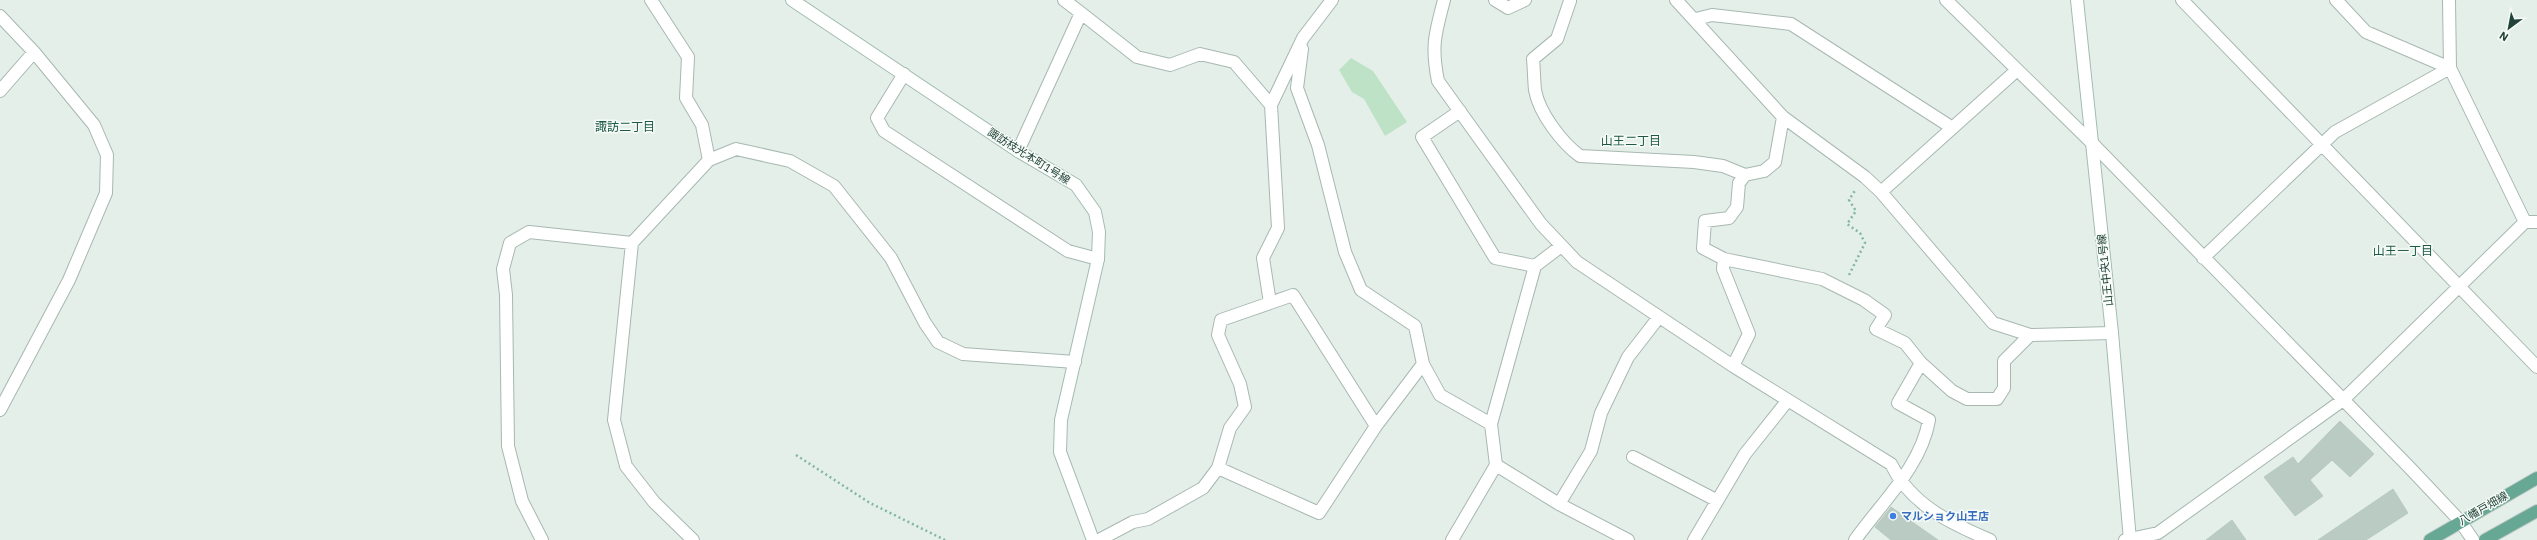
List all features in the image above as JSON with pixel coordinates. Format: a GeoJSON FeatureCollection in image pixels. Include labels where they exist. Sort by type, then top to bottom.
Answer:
{"type":"FeatureCollection","features":[{"type":"Feature","properties":{"kind":"main road","name":"八幡戸畑線"},"geometry":{"type":"LineString","coordinates":[[2430,540],[2460,521],[2537,478]]}},
{"type":"Feature","properties":{"kind":"main road"},"geometry":{"type":"LineString","coordinates":[[2485,540],[2537,511]]}},
{"type":"Feature","properties":{"kind":"street","name":"諏訪枝光本町1号線"},"geometry":{"type":"LineString","coordinates":[[792,0],[1018,151],[1076,185],[1095,212],[1099,232],[1098,259],[1061,420],[1060,452],[1093,540]]}},
{"type":"Feature","properties":{"kind":"street"},"geometry":{"type":"LineString","coordinates":[[1064,0],[1137,57],[1170,65],[1200,54],[1234,62],[1271,105]]}},
{"type":"Feature","properties":{"kind":"street"},"geometry":{"type":"LineString","coordinates":[[1270,303],[1263,258],[1278,228],[1271,105],[1303,38],[1332,0]]}},
{"type":"Feature","properties":{"kind":"street"},"geometry":{"type":"LineString","coordinates":[[1444,0],[1434,39],[1433,55],[1438,81],[1541,224],[1560,247],[1577,262],[1733,366],[1891,464],[1900,482],[1925,507],[1963,529],[1990,540]]}},
{"type":"Feature","properties":{"kind":"street"},"geometry":{"type":"LineString","coordinates":[[1495,0],[1508,8],[1524,0]]}},
{"type":"Feature","properties":{"kind":"street"},"geometry":{"type":"LineString","coordinates":[[1571,0],[1557,39],[1534,59],[1536,92],[1550,122],[1566,146],[1580,156],[1694,162],[1723,166],[1745,175],[1764,171],[1775,162],[1783,117]]}},
{"type":"Feature","properties":{"kind":"street"},"geometry":{"type":"LineString","coordinates":[[1676,0],[1696,19],[1783,117],[1865,177],[1881,192],[1993,324],[2030,335],[2112,333]]}},
{"type":"Feature","properties":{"kind":"street"},"geometry":{"type":"LineString","coordinates":[[1946,0],[2091,142],[2343,400],[2460,521],[2472,540]]}},
{"type":"Feature","properties":{"kind":"street","name":"山王中央1号線"},"geometry":{"type":"LineString","coordinates":[[2077,0],[2112,333],[2128,540]]}},
{"type":"Feature","properties":{"kind":"street"},"geometry":{"type":"LineString","coordinates":[[2182,0],[2537,367]]}},
{"type":"Feature","properties":{"kind":"street"},"geometry":{"type":"LineString","coordinates":[[2336,0],[2366,32],[2450,68]]}},
{"type":"Feature","properties":{"kind":"street"},"geometry":{"type":"LineString","coordinates":[[2449,0],[2450,68],[2525,222]]}},
{"type":"Feature","properties":{"kind":"street"},"geometry":{"type":"LineString","coordinates":[[654,2],[688,57],[686,98],[702,125],[709,160]]}},
{"type":"Feature","properties":{"kind":"street"},"geometry":{"type":"LineString","coordinates":[[1018,151],[1081,13]]}},
{"type":"Feature","properties":{"kind":"street"},"geometry":{"type":"LineString","coordinates":[[1696,19],[1712,14],[1791,24],[1951,127]]}},
{"type":"Feature","properties":{"kind":"street"},"geometry":{"type":"LineString","coordinates":[[0,16],[34,52],[94,125],[107,155],[106,193],[69,280],[0,410]]}},
{"type":"Feature","properties":{"kind":"street"},"geometry":{"type":"LineString","coordinates":[[1303,38],[1298,88],[1318,144],[1345,252],[1361,290],[1415,326],[1423,364],[1440,395],[1491,424]]}},
{"type":"Feature","properties":{"kind":"street"},"geometry":{"type":"LineString","coordinates":[[0,91],[34,52]]}},
{"type":"Feature","properties":{"kind":"street"},"geometry":{"type":"LineString","coordinates":[[2203,258],[2335,132],[2450,68]]}},
{"type":"Feature","properties":{"kind":"street"},"geometry":{"type":"LineString","coordinates":[[1881,192],[1951,127],[2017,70]]}},
{"type":"Feature","properties":{"kind":"street"},"geometry":{"type":"LineString","coordinates":[[904,74],[877,118],[884,131],[1068,251],[1098,259]]}},
{"type":"Feature","properties":{"kind":"street"},"geometry":{"type":"LineString","coordinates":[[1460,111],[1422,138],[1494,258],[1534,266]]}},
{"type":"Feature","properties":{"kind":"street"},"geometry":{"type":"LineString","coordinates":[[693,540],[654,502],[626,466],[614,420],[632,243],[709,160],[736,149],[790,161],[834,186],[891,258],[925,323],[938,342],[963,354],[1075,362]]}},
{"type":"Feature","properties":{"kind":"street"},"geometry":{"type":"LineString","coordinates":[[1745,175],[1739,183],[1737,207],[1729,218],[1705,221],[1703,248],[1724,259],[1822,279],[1842,289],[1885,315],[1876,329],[1905,343],[1922,363],[1952,391],[1967,399],[1997,399],[2004,388],[2004,361],[2030,335]]}},
{"type":"Feature","properties":{"kind":"street"},"geometry":{"type":"LineString","coordinates":[[2128,540],[2158,533],[2343,400],[2525,222],[2537,222]]}},
{"type":"Feature","properties":{"kind":"street"},"geometry":{"type":"LineString","coordinates":[[542,540],[522,501],[508,446],[506,295],[503,269],[510,243],[529,232],[632,243]]}},
{"type":"Feature","properties":{"kind":"street"},"geometry":{"type":"LineString","coordinates":[[1452,540],[1496,465],[1491,424],[1534,266],[1560,247]]}},
{"type":"Feature","properties":{"kind":"street"},"geometry":{"type":"LineString","coordinates":[[1724,259],[1723,269],[1749,334],[1733,366]]}},
{"type":"Feature","properties":{"kind":"street"},"geometry":{"type":"LineString","coordinates":[[1099,540],[1133,522],[1148,519],[1203,488],[1218,468],[1230,428],[1244,407],[1240,384],[1218,335],[1221,320],[1293,295],[1376,426]]}},
{"type":"Feature","properties":{"kind":"street"},"geometry":{"type":"LineString","coordinates":[[1559,504],[1591,451],[1601,413],[1628,357],[1659,317]]}},
{"type":"Feature","properties":{"kind":"street"},"geometry":{"type":"LineString","coordinates":[[1855,540],[1900,482],[1926,438],[1929,420],[1898,403],[1922,363]]}},
{"type":"Feature","properties":{"kind":"street"},"geometry":{"type":"LineString","coordinates":[[1218,468],[1319,512],[1376,426],[1423,364]]}},
{"type":"Feature","properties":{"kind":"street"},"geometry":{"type":"LineString","coordinates":[[1694,540],[1716,500],[1745,454],[1788,400]]}},
{"type":"Feature","properties":{"kind":"street"},"geometry":{"type":"LineString","coordinates":[[1633,457],[1716,500]]}},
{"type":"Feature","properties":{"kind":"street"},"geometry":{"type":"LineString","coordinates":[[1496,465],[1559,504],[1628,540]]}},
{"type":"Feature","properties":{"kind":"path"},"geometry":{"type":"LineString","coordinates":[[1842,289],[1865,243],[1860,233],[1847,224],[1856,210],[1849,200],[1865,177]]}},
{"type":"Feature","properties":{"kind":"path"},"geometry":{"type":"LineString","coordinates":[[796,455],[870,503],[945,540]]}},
{"type":"Feature","properties":{"kind":"green space"},"geometry":{"type":"Polygon","coordinates":[[[1351,58],[1373,71],[1407,122],[1385,136],[1364,99],[1352,92],[1339,70],[1351,58]]]}},
{"type":"Feature","properties":{"kind":"building"},"geometry":{"type":"Polygon","coordinates":[[[2340,421],[2374,454],[2350,477],[2332,460],[2310,480],[2323,496],[2295,516],[2264,477],[2293,457],[2298,464],[2340,421]]]}},
{"type":"Feature","properties":{"kind":"building"},"geometry":{"type":"Polygon","coordinates":[[[2393,489],[2408,513],[2366,540],[2318,540],[2393,489]]]}},
{"type":"Feature","properties":{"kind":"building","name":"マルショク山王店"},"geometry":{"type":"Polygon","coordinates":[[[1891,507],[1938,540],[1891,540],[1875,527],[1891,507]]]}},
{"type":"Feature","properties":{"kind":"building"},"geometry":{"type":"Polygon","coordinates":[[[2232,520],[2246,540],[2206,540],[2232,520]]]}},
{"type":"Feature","properties":{"kind":"place","name":"マルショク山王店"},"geometry":{"type":"Point","coordinates":[1893,516]}},
{"type":"Feature","properties":{"kind":"district","name":"諏訪二丁目"},"geometry":{"type":"Point","coordinates":[625,127]}},
{"type":"Feature","properties":{"kind":"district","name":"山王二丁目"},"geometry":{"type":"Point","coordinates":[1631,141]}},
{"type":"Feature","properties":{"kind":"district","name":"山王一丁目"},"geometry":{"type":"Point","coordinates":[2403,251]}}]}
